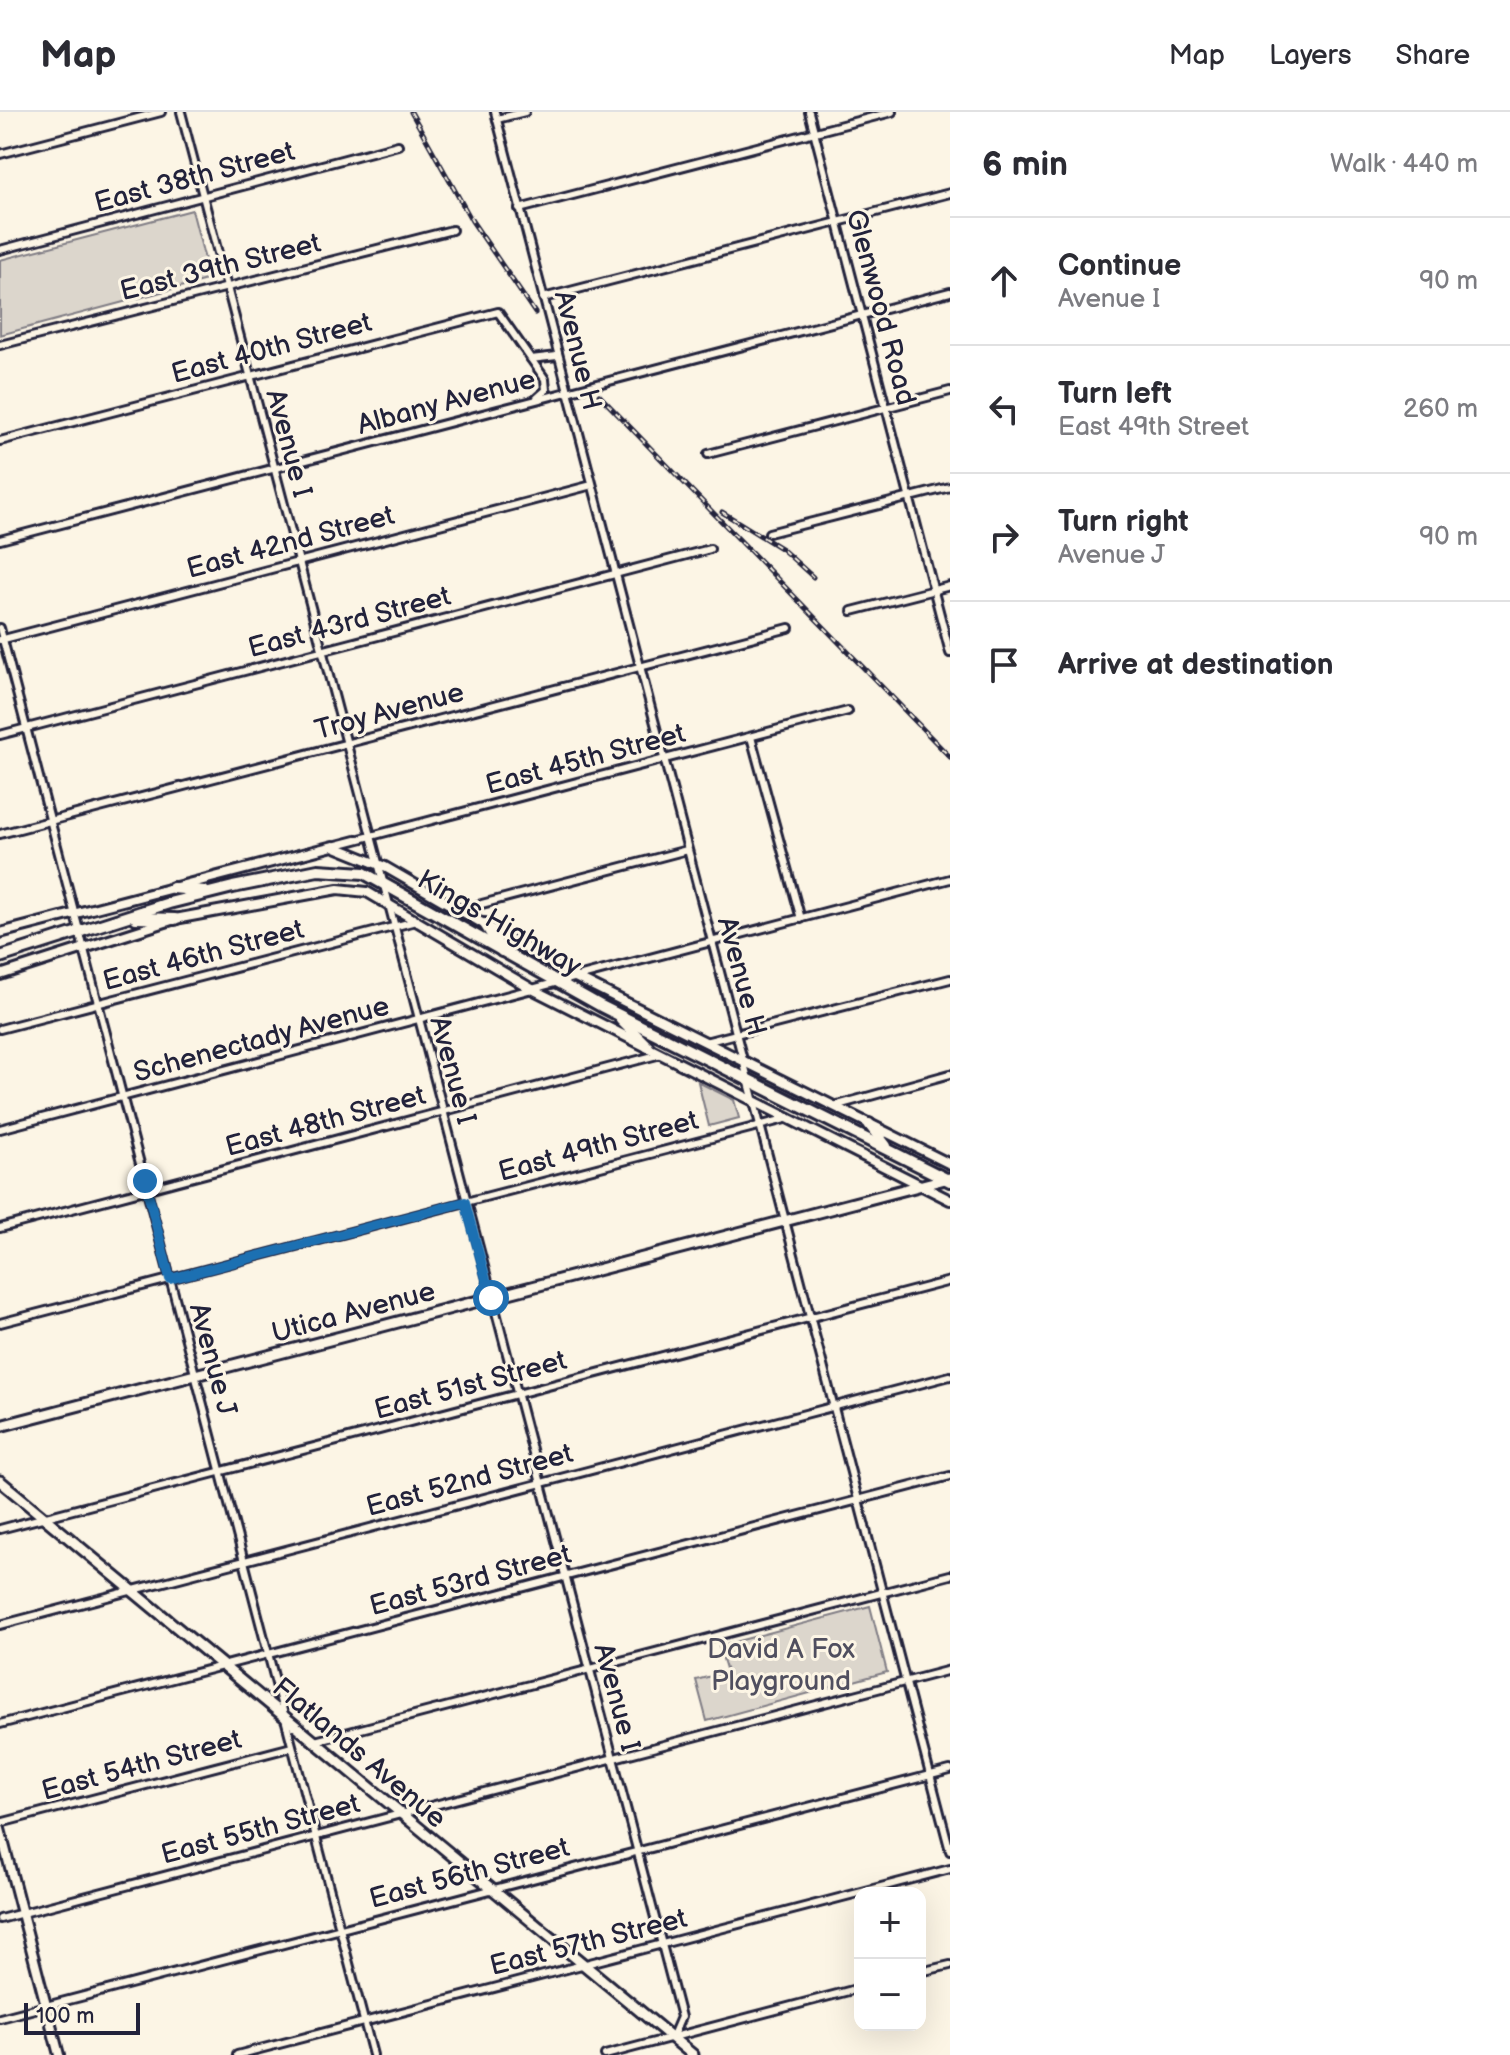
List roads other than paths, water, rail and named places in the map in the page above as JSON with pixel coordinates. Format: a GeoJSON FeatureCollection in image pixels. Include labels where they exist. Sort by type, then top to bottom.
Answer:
{"type":"FeatureCollection","features":[{"type":"Feature","properties":{"kind":"main road","name":"Kings Highway"},"geometry":{"type":"LineString","coordinates":[[0,957],[213,892],[327,869],[364,873],[614,1013],[949,1179]]}},
{"type":"Feature","properties":{"kind":"main road"},"geometry":{"type":"LineString","coordinates":[[173,888],[213,892]]}},
{"type":"Feature","properties":{"kind":"main road"},"geometry":{"type":"LineString","coordinates":[[126,917],[175,919]]}},
{"type":"Feature","properties":{"kind":"main road"},"geometry":{"type":"LineString","coordinates":[[485,924],[503,953]]}},
{"type":"Feature","properties":{"kind":"main road"},"geometry":{"type":"LineString","coordinates":[[614,1013],[648,1047]]}},
{"type":"Feature","properties":{"kind":"main road"},"geometry":{"type":"LineString","coordinates":[[869,1124],[890,1151]]}},
{"type":"Feature","properties":{"kind":"main road","name":"Utica Avenue"},"geometry":{"type":"LineString","coordinates":[[0,1426],[949,1179]]}},
{"type":"Feature","properties":{"kind":"main road","name":"Flatlands Avenue"},"geometry":{"type":"LineString","coordinates":[[0,1481],[693,2055]]}},
{"type":"Feature","properties":{"kind":"street"},"geometry":{"type":"LineString","coordinates":[[0,154],[161,112]]}},
{"type":"Feature","properties":{"kind":"street","name":"Avenue I"},"geometry":{"type":"LineString","coordinates":[[181,112],[635,1852],[681,2017],[672,2038]]}},
{"type":"Feature","properties":{"kind":"street"},"geometry":{"type":"LineString","coordinates":[[496,116],[525,112]]}},
{"type":"Feature","properties":{"kind":"street","name":"Glenwood Road"},"geometry":{"type":"LineString","coordinates":[[809,112],[950,653]]}},
{"type":"Feature","properties":{"kind":"street"},"geometry":{"type":"LineString","coordinates":[[519,209],[892,112]]}},
{"type":"Feature","properties":{"kind":"street","name":"Avenue H"},"geometry":{"type":"LineString","coordinates":[[496,116],[566,393],[950,1851]]}},
{"type":"Feature","properties":{"kind":"street","name":"East 38th Street"},"geometry":{"type":"LineString","coordinates":[[0,250],[398,145]]}},
{"type":"Feature","properties":{"kind":"street"},"geometry":{"type":"LineString","coordinates":[[543,298],[950,193]]}},
{"type":"Feature","properties":{"kind":"street","name":"East 39th Street"},"geometry":{"type":"LineString","coordinates":[[0,345],[452,230]]}},
{"type":"Feature","properties":{"kind":"street","name":"Albany Avenue"},"geometry":{"type":"LineString","coordinates":[[0,540],[950,292]]}},
{"type":"Feature","properties":{"kind":"street","name":"East 40th Street"},"geometry":{"type":"LineString","coordinates":[[0,441],[498,312],[547,384],[535,400]]}},
{"type":"Feature","properties":{"kind":"street"},"geometry":{"type":"LineString","coordinates":[[531,359],[557,356]]}},
{"type":"Feature","properties":{"kind":"street"},"geometry":{"type":"LineString","coordinates":[[708,454],[950,391]]}},
{"type":"Feature","properties":{"kind":"street","name":"East 42nd Street"},"geometry":{"type":"LineString","coordinates":[[1,639],[592,485]]}},
{"type":"Feature","properties":{"kind":"street"},"geometry":{"type":"LineString","coordinates":[[769,533],[950,487]]}},
{"type":"Feature","properties":{"kind":"street","name":"East 43rd Street"},"geometry":{"type":"LineString","coordinates":[[0,735],[710,549]]}},
{"type":"Feature","properties":{"kind":"street"},"geometry":{"type":"LineString","coordinates":[[852,611],[950,586]]}},
{"type":"Feature","properties":{"kind":"street","name":"Avenue J"},"geometry":{"type":"LineString","coordinates":[[0,628],[373,2055]]}},
{"type":"Feature","properties":{"kind":"street","name":"Troy Avenue"},"geometry":{"type":"LineString","coordinates":[[0,834],[789,628]]}},
{"type":"Feature","properties":{"kind":"street","name":"East 45th Street"},"geometry":{"type":"LineString","coordinates":[[333,846],[848,711]]}},
{"type":"Feature","properties":{"kind":"street"},"geometry":{"type":"LineString","coordinates":[[751,737],[801,919]]}},
{"type":"Feature","properties":{"kind":"street"},"geometry":{"type":"LineString","coordinates":[[0,933],[333,846]]}},
{"type":"Feature","properties":{"kind":"street","name":"Kings Highway"},"geometry":{"type":"LineString","coordinates":[[333,846],[377,863],[577,978],[950,1164]]}},
{"type":"Feature","properties":{"kind":"street"},"geometry":{"type":"LineString","coordinates":[[459,910],[687,850]]}},
{"type":"Feature","properties":{"kind":"street","name":"Schenectady Avenue"},"geometry":{"type":"LineString","coordinates":[[0,1129],[950,879]]}},
{"type":"Feature","properties":{"kind":"street","name":"Kings Highway"},"geometry":{"type":"LineString","coordinates":[[0,975],[175,919],[338,889],[367,892],[532,989],[950,1200]]}},
{"type":"Feature","properties":{"kind":"street","name":"East 46th Street"},"geometry":{"type":"LineString","coordinates":[[0,1029],[416,921]]}},
{"type":"Feature","properties":{"kind":"street"},"geometry":{"type":"LineString","coordinates":[[704,1042],[950,979]]}},
{"type":"Feature","properties":{"kind":"street","name":"East 48th Street"},"geometry":{"type":"LineString","coordinates":[[0,1228],[661,1054]]}},
{"type":"Feature","properties":{"kind":"street"},"geometry":{"type":"LineString","coordinates":[[833,1107],[950,1074]]}},
{"type":"Feature","properties":{"kind":"street","name":"East 49th Street"},"geometry":{"type":"LineString","coordinates":[[0,1323],[789,1118]]}},
{"type":"Feature","properties":{"kind":"street","name":"East 51st Street"},"geometry":{"type":"LineString","coordinates":[[0,1529],[950,1281]]}},
{"type":"Feature","properties":{"kind":"street","name":"East 52nd Street"},"geometry":{"type":"LineString","coordinates":[[0,1625],[950,1376]]}},
{"type":"Feature","properties":{"kind":"street","name":"East 53rd Street"},"geometry":{"type":"LineString","coordinates":[[0,1724],[950,1476]]}},
{"type":"Feature","properties":{"kind":"street"},"geometry":{"type":"LineString","coordinates":[[312,1742],[950,1575]]}},
{"type":"Feature","properties":{"kind":"street","name":"East 55th Street"},"geometry":{"type":"LineString","coordinates":[[0,1919],[950,1670]]}},
{"type":"Feature","properties":{"kind":"street","name":"East 54th Street"},"geometry":{"type":"LineString","coordinates":[[0,1826],[292,1747]]}},
{"type":"Feature","properties":{"kind":"street","name":"East 56th Street"},"geometry":{"type":"LineString","coordinates":[[0,2018],[950,1770]]}},
{"type":"Feature","properties":{"kind":"street"},"geometry":{"type":"LineString","coordinates":[[0,1826],[59,2055]]}},
{"type":"Feature","properties":{"kind":"street","name":"East 57th Street"},"geometry":{"type":"LineString","coordinates":[[237,2055],[950,1869]]}},
{"type":"Feature","properties":{"kind":"street"},"geometry":{"type":"LineString","coordinates":[[926,1971],[950,1965]]}},
{"type":"Feature","properties":{"kind":"street"},"geometry":{"type":"LineString","coordinates":[[605,2055],[854,1990]]}},
{"type":"Feature","properties":{"kind":"railway"},"geometry":{"type":"LineString","coordinates":[[411,112],[472,221],[535,313]]}},
{"type":"Feature","properties":{"kind":"railway"},"geometry":{"type":"LineString","coordinates":[[599,395],[950,757]]}},
{"type":"Feature","properties":{"kind":"railway"},"geometry":{"type":"LineString","coordinates":[[722,512],[782,549],[813,577]]}},
{"type":"Feature","properties":{"kind":"park label","name":"David A Fox Playground"},"geometry":{"type":"Point","coordinates":[781,1664]}}]}
